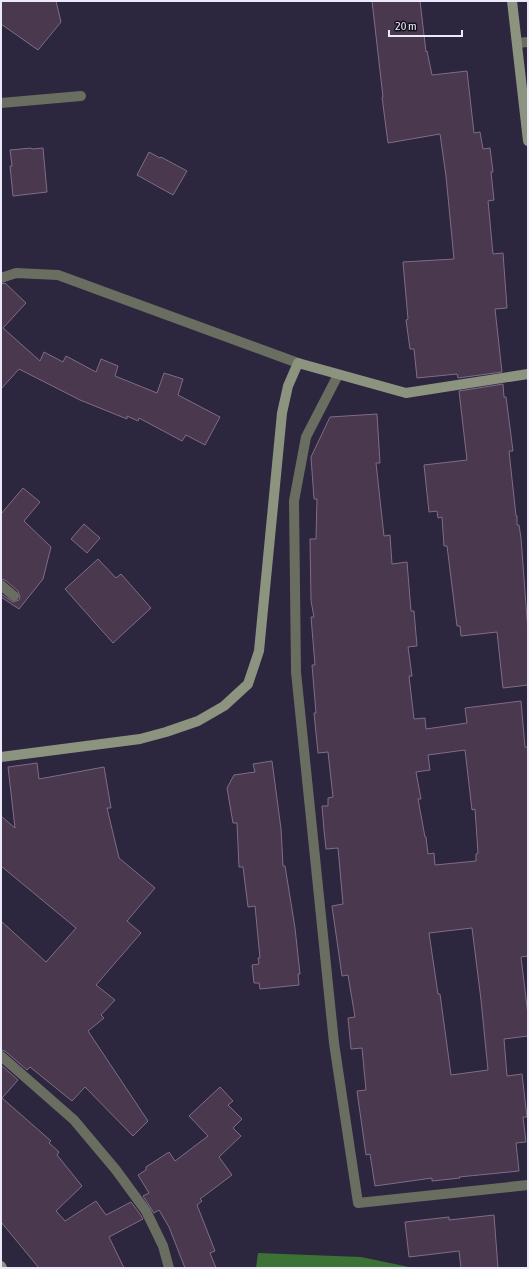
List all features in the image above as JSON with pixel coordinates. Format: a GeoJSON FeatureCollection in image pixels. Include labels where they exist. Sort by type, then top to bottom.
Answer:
{"type":"FeatureCollection","features":[{"type":"Feature","properties":{"kind":"street"},"geometry":{"type":"LineString","coordinates":[[512,1],[528,142]]}},
{"type":"Feature","properties":{"kind":"street"},"geometry":{"type":"LineString","coordinates":[[517,43],[528,42]]}},
{"type":"Feature","properties":{"kind":"street"},"geometry":{"type":"LineString","coordinates":[[1,103],[81,96]]}},
{"type":"Feature","properties":{"kind":"street"},"geometry":{"type":"LineString","coordinates":[[1,278],[16,273],[58,275],[298,363],[406,393],[528,374]]}},
{"type":"Feature","properties":{"kind":"street"},"geometry":{"type":"LineString","coordinates":[[1,757],[140,739],[166,732],[198,721],[224,706],[248,684],[259,651],[282,413],[288,386],[298,363]]}},
{"type":"Feature","properties":{"kind":"street"},"geometry":{"type":"LineString","coordinates":[[338,374],[306,437],[294,501],[296,664],[334,1043],[358,1204],[528,1185]]}},
{"type":"Feature","properties":{"kind":"street"},"geometry":{"type":"LineString","coordinates":[[1,585],[14,596]]}},
{"type":"Feature","properties":{"kind":"street"},"geometry":{"type":"LineString","coordinates":[[1,1056],[74,1120],[116,1170],[146,1211],[163,1246],[169,1268]]}},
{"type":"Feature","properties":{"kind":"green space"},"geometry":{"type":"Polygon","coordinates":[[[258,1253],[361,1257],[414,1268],[256,1268],[258,1253]]]}},
{"type":"Feature","properties":{"kind":"building"},"geometry":{"type":"Polygon","coordinates":[[[1,1],[56,1],[61,22],[38,50],[1,24],[1,1]]]}},
{"type":"Feature","properties":{"kind":"building"},"geometry":{"type":"Polygon","coordinates":[[[372,1],[420,1],[426,52],[427,51],[432,75],[467,71],[474,133],[480,132],[483,149],[490,148],[494,200],[488,201],[493,254],[503,253],[507,308],[495,309],[502,372],[458,378],[457,374],[417,378],[414,349],[410,349],[406,320],[408,319],[403,262],[454,259],[446,176],[440,134],[388,143],[372,1]]]}},
{"type":"Feature","properties":{"kind":"building"},"geometry":{"type":"Polygon","coordinates":[[[43,148],[47,192],[13,196],[10,150],[43,148]]]}},
{"type":"Feature","properties":{"kind":"building"},"geometry":{"type":"Polygon","coordinates":[[[149,152],[187,171],[173,195],[137,175],[149,152]]]}},
{"type":"Feature","properties":{"kind":"building"},"geometry":{"type":"Polygon","coordinates":[[[5,283],[26,303],[3,328],[40,361],[44,352],[63,362],[66,356],[96,372],[101,359],[118,366],[115,376],[157,393],[164,373],[183,379],[178,395],[220,417],[205,445],[186,435],[182,441],[139,418],[138,421],[127,416],[127,419],[80,400],[19,369],[1,389],[1,284],[5,283]]]}},
{"type":"Feature","properties":{"kind":"building"},"geometry":{"type":"Polygon","coordinates":[[[503,384],[513,451],[509,451],[517,525],[519,525],[521,538],[528,632],[528,685],[503,688],[497,632],[461,636],[460,626],[457,626],[447,546],[444,546],[442,517],[438,518],[437,511],[429,512],[424,465],[467,460],[459,391],[503,384]]]}},
{"type":"Feature","properties":{"kind":"building"},"geometry":{"type":"Polygon","coordinates":[[[377,414],[380,463],[376,463],[384,536],[390,535],[392,564],[407,562],[411,611],[414,611],[417,646],[408,647],[412,676],[409,676],[414,719],[425,718],[426,729],[467,723],[465,708],[521,701],[525,747],[528,747],[528,956],[521,957],[528,1015],[528,1036],[504,1039],[507,1076],[522,1074],[527,1117],[523,1117],[526,1142],[516,1143],[519,1171],[432,1181],[432,1178],[375,1186],[370,1154],[366,1155],[357,1091],[366,1090],[362,1048],[351,1049],[348,1018],[355,1017],[348,975],[342,976],[332,906],[343,904],[338,848],[326,849],[324,830],[322,806],[328,806],[328,798],[333,797],[328,752],[318,753],[314,713],[316,713],[312,665],[315,665],[311,617],[314,617],[311,601],[310,539],[316,539],[317,499],[314,499],[311,457],[330,417],[377,414]],[[465,750],[428,755],[430,770],[416,772],[421,799],[418,799],[428,854],[434,853],[435,865],[476,861],[476,854],[478,853],[475,809],[472,810],[465,750]],[[472,928],[429,933],[438,994],[440,994],[451,1075],[488,1070],[472,928]]]}},
{"type":"Feature","properties":{"kind":"building"},"geometry":{"type":"Polygon","coordinates":[[[23,488],[40,502],[24,521],[51,547],[43,579],[19,609],[1,597],[1,594],[13,602],[19,600],[20,597],[18,591],[5,580],[1,579],[1,514],[23,488]]]}},
{"type":"Feature","properties":{"kind":"building"},"geometry":{"type":"Polygon","coordinates":[[[84,524],[100,538],[87,553],[71,539],[84,524]]]}},
{"type":"Feature","properties":{"kind":"building"},"geometry":{"type":"Polygon","coordinates":[[[98,559],[116,578],[121,574],[151,608],[113,643],[65,589],[98,559]]]}},
{"type":"Feature","properties":{"kind":"building"},"geometry":{"type":"Polygon","coordinates":[[[272,761],[281,829],[283,866],[285,866],[295,928],[300,974],[298,974],[299,985],[260,989],[259,983],[254,983],[252,965],[259,964],[258,958],[260,958],[255,906],[248,907],[243,867],[239,867],[237,823],[233,823],[227,788],[234,775],[255,772],[253,764],[272,761]]]}},
{"type":"Feature","properties":{"kind":"building"},"geometry":{"type":"Polygon","coordinates":[[[37,763],[39,779],[104,767],[111,808],[107,808],[119,858],[155,888],[127,921],[141,933],[96,985],[115,1000],[101,1015],[104,1018],[88,1031],[148,1121],[133,1136],[85,1087],[72,1101],[30,1067],[27,1070],[5,1051],[1,1050],[1,921],[46,962],[76,928],[1,866],[1,816],[15,828],[8,767],[37,763]]]}},
{"type":"Feature","properties":{"kind":"building"},"geometry":{"type":"Polygon","coordinates":[[[1,1065],[18,1080],[2,1098],[51,1141],[49,1143],[59,1152],[57,1155],[82,1186],[56,1211],[65,1221],[96,1201],[106,1215],[131,1202],[140,1214],[143,1219],[109,1237],[124,1268],[39,1268],[1,1222],[1,1065]]]}},
{"type":"Feature","properties":{"kind":"building"},"geometry":{"type":"Polygon","coordinates":[[[220,1087],[233,1101],[228,1105],[242,1119],[233,1128],[241,1136],[219,1157],[232,1175],[200,1199],[202,1201],[197,1205],[215,1251],[210,1253],[216,1268],[185,1268],[169,1227],[159,1210],[154,1213],[143,1196],[149,1193],[138,1175],[146,1170],[146,1167],[169,1152],[175,1161],[208,1136],[189,1116],[220,1087]]]}},
{"type":"Feature","properties":{"kind":"building"},"geometry":{"type":"Polygon","coordinates":[[[494,1215],[498,1268],[461,1268],[459,1251],[409,1257],[405,1222],[449,1217],[449,1220],[494,1215]]]}}]}
